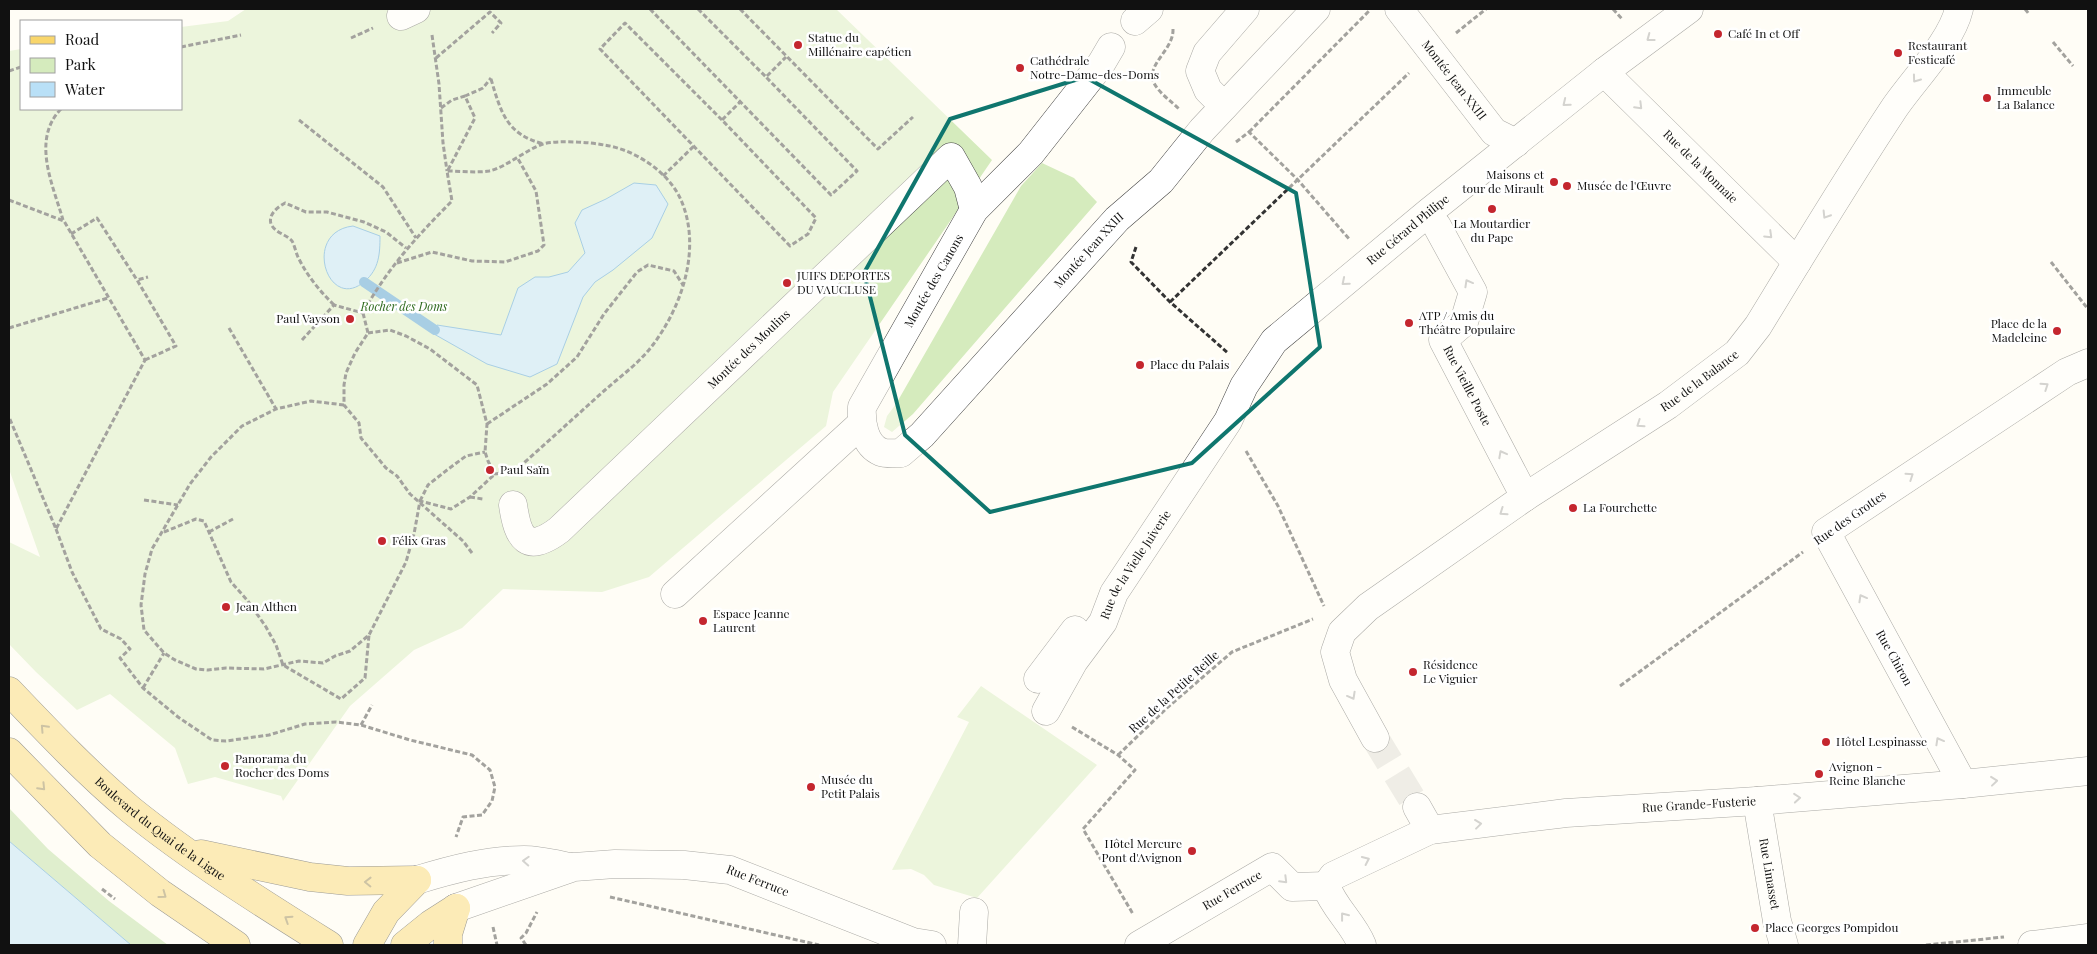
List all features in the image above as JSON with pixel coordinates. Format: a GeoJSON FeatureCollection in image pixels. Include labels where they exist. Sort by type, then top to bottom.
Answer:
{"type":"FeatureCollection","features":[{"type":"Feature","properties":{"kind":"main road","name":"Boulevard du Quai de la Ligne"},"geometry":{"type":"LineString","coordinates":[[9,691],[51,735],[131,809],[187,851],[329,945]]}},
{"type":"Feature","properties":{"kind":"main road"},"geometry":{"type":"LineString","coordinates":[[9,752],[100,846],[160,893],[236,945]]}},
{"type":"Feature","properties":{"kind":"main road"},"geometry":{"type":"LineString","coordinates":[[187,851],[310,877],[356,881],[417,880]]}},
{"type":"Feature","properties":{"kind":"main road"},"geometry":{"type":"LineString","coordinates":[[367,945],[386,912],[417,880]]}},
{"type":"Feature","properties":{"kind":"main road"},"geometry":{"type":"LineString","coordinates":[[405,945],[456,908]]}},
{"type":"Feature","properties":{"kind":"main road"},"geometry":{"type":"LineString","coordinates":[[448,945],[448,934],[456,908]]}},
{"type":"Feature","properties":{"kind":"street"},"geometry":{"type":"LineString","coordinates":[[1224,106],[1208,90],[1200,71],[1207,53],[1245,9]]}},
{"type":"Feature","properties":{"kind":"street","name":"Montée Jean XXIII"},"geometry":{"type":"LineString","coordinates":[[861,424],[869,442],[881,452],[901,453],[922,435],[1117,219],[1161,181],[1202,130],[1316,9]]}},
{"type":"Feature","properties":{"kind":"street","name":"Montée Jean XXIII"},"geometry":{"type":"LineString","coordinates":[[1399,9],[1431,53],[1494,132],[1516,143]]}},
{"type":"Feature","properties":{"kind":"street","name":"Rue Gérard Philipe"},"geometry":{"type":"LineString","coordinates":[[1228,420],[1244,386],[1274,341],[1604,72],[1689,9]]}},
{"type":"Feature","properties":{"kind":"street","name":"Rue de la Balance"},"geometry":{"type":"LineString","coordinates":[[1335,632],[1525,497],[1660,411],[1737,353],[1758,326],[1895,108],[1949,34],[1957,20],[1959,9]]}},
{"type":"Feature","properties":{"kind":"street","name":"Montée des Canons"},"geometry":{"type":"LineString","coordinates":[[861,424],[862,407],[974,210],[1031,153],[1101,64],[1111,47]]}},
{"type":"Feature","properties":{"kind":"street","name":"Rue de la Monnaie"},"geometry":{"type":"LineString","coordinates":[[1604,72],[1797,262]]}},
{"type":"Feature","properties":{"kind":"street","name":"Montée des Moulins"},"geometry":{"type":"LineString","coordinates":[[513,505],[517,529],[521,536],[527,540],[538,542],[547,539],[559,530],[951,157],[968,187],[974,210]]}},
{"type":"Feature","properties":{"kind":"street","name":"Rue Vieille Poste"},"geometry":{"type":"LineString","coordinates":[[1437,226],[1473,292],[1464,322],[1443,340],[1525,497]]}},
{"type":"Feature","properties":{"kind":"street","name":"Rue des Grottes"},"geometry":{"type":"LineString","coordinates":[[1826,532],[2068,372],[2088,363]]}},
{"type":"Feature","properties":{"kind":"street","name":"Rue de la Vielle Juiverie"},"geometry":{"type":"LineString","coordinates":[[1046,711],[1074,661],[1103,622],[1114,594],[1228,420]]}},
{"type":"Feature","properties":{"kind":"street"},"geometry":{"type":"LineString","coordinates":[[675,594],[861,424]]}},
{"type":"Feature","properties":{"kind":"street","name":"Rue Chiron"},"geometry":{"type":"LineString","coordinates":[[1826,532],[1963,784]]}},
{"type":"Feature","properties":{"kind":"street"},"geometry":{"type":"LineString","coordinates":[[1038,679],[1089,612],[1114,594]]}},
{"type":"Feature","properties":{"kind":"street"},"geometry":{"type":"LineString","coordinates":[[1335,632],[1343,680],[1375,738]]}},
{"type":"Feature","properties":{"kind":"street","name":"Rue Grande-Fusterie"},"geometry":{"type":"LineString","coordinates":[[1326,886],[1333,876],[1423,818],[1566,813],[1756,801],[1963,784],[2088,771]]}},
{"type":"Feature","properties":{"kind":"street","name":"Rue Limasset"},"geometry":{"type":"LineString","coordinates":[[1756,801],[1777,921],[1784,945]]}},
{"type":"Feature","properties":{"kind":"street","name":"Rue Ferruce"},"geometry":{"type":"LineString","coordinates":[[417,880],[470,864],[526,860],[574,867],[615,864],[684,865],[730,870],[914,942],[932,945]]}},
{"type":"Feature","properties":{"kind":"street","name":"Rue Ferruce"},"geometry":{"type":"LineString","coordinates":[[456,908],[574,867]]}},
{"type":"Feature","properties":{"kind":"street","name":"Rue Ferruce"},"geometry":{"type":"LineString","coordinates":[[1146,942],[1272,867],[1292,887],[1326,886]]}},
{"type":"Feature","properties":{"kind":"street"},"geometry":{"type":"LineString","coordinates":[[1326,886],[1330,899],[1356,932],[1362,945]]}},
{"type":"Feature","properties":{"kind":"street"},"geometry":{"type":"LineString","coordinates":[[972,945],[974,912]]}},
{"type":"Feature","properties":{"kind":"street"},"geometry":{"type":"LineString","coordinates":[[2032,945],[2088,938]]}},
{"type":"Feature","properties":{"kind":"path"},"geometry":{"type":"LineString","coordinates":[[650,9],[831,195],[857,171],[698,9]]}},
{"type":"Feature","properties":{"kind":"path"},"geometry":{"type":"LineString","coordinates":[[740,9],[878,149],[912,117]]}},
{"type":"Feature","properties":{"kind":"path"},"geometry":{"type":"LineString","coordinates":[[1234,143],[1249,132],[1371,9]]}},
{"type":"Feature","properties":{"kind":"path"},"geometry":{"type":"LineString","coordinates":[[1170,302],[1431,53],[1486,9]]}},
{"type":"Feature","properties":{"kind":"path"},"geometry":{"type":"LineString","coordinates":[[2025,9],[2029,14]]}},
{"type":"Feature","properties":{"kind":"path"},"geometry":{"type":"LineString","coordinates":[[435,58],[490,12],[500,23],[492,33]]}},
{"type":"Feature","properties":{"kind":"path"},"geometry":{"type":"LineString","coordinates":[[416,17],[435,58],[443,143],[452,201],[406,249],[374,291],[363,312],[368,333],[355,353],[346,373],[344,405],[359,424],[361,438],[386,468],[397,476],[410,494],[463,541],[472,553]]}},
{"type":"Feature","properties":{"kind":"path"},"geometry":{"type":"LineString","coordinates":[[625,23],[816,218],[808,234],[790,246],[694,146],[600,49],[625,23]]}},
{"type":"Feature","properties":{"kind":"path"},"geometry":{"type":"LineString","coordinates":[[182,48],[242,35]]}},
{"type":"Feature","properties":{"kind":"path"},"geometry":{"type":"LineString","coordinates":[[2053,42],[2074,66]]}},
{"type":"Feature","properties":{"kind":"path"},"geometry":{"type":"LineString","coordinates":[[766,77],[786,57]]}},
{"type":"Feature","properties":{"kind":"path"},"geometry":{"type":"LineString","coordinates":[[420,501],[451,508],[470,497],[495,474],[515,471],[651,348],[676,308],[690,251],[689,231],[678,193],[663,176],[642,159],[607,145],[583,142],[544,144],[530,140],[510,127],[500,109],[491,78],[483,88],[452,100],[441,108]]}},
{"type":"Feature","properties":{"kind":"path"},"geometry":{"type":"LineString","coordinates":[[447,171],[475,118],[465,96]]}},
{"type":"Feature","properties":{"kind":"path"},"geometry":{"type":"LineString","coordinates":[[722,120],[741,101]]}},
{"type":"Feature","properties":{"kind":"path"},"geometry":{"type":"LineString","coordinates":[[60,110],[47,132],[45,157],[64,221],[145,360]]}},
{"type":"Feature","properties":{"kind":"path"},"geometry":{"type":"LineString","coordinates":[[299,120],[383,187],[416,238]]}},
{"type":"Feature","properties":{"kind":"path"},"geometry":{"type":"LineString","coordinates":[[1249,132],[1297,179],[1369,262]]}},
{"type":"Feature","properties":{"kind":"path"},"geometry":{"type":"LineString","coordinates":[[447,171],[490,171],[544,144]]}},
{"type":"Feature","properties":{"kind":"path"},"geometry":{"type":"LineString","coordinates":[[663,176],[694,146]]}},
{"type":"Feature","properties":{"kind":"path"},"geometry":{"type":"LineString","coordinates":[[396,263],[432,252],[472,260],[505,262],[538,251],[544,245],[536,191],[518,157]]}},
{"type":"Feature","properties":{"kind":"path"},"geometry":{"type":"LineString","coordinates":[[9,200],[64,221]]}},
{"type":"Feature","properties":{"kind":"path"},"geometry":{"type":"LineString","coordinates":[[363,312],[334,305],[316,287],[298,258],[292,241],[276,230],[271,223],[271,218],[276,208],[285,203],[306,212],[327,212],[364,222],[386,232],[406,249]]}},
{"type":"Feature","properties":{"kind":"path"},"geometry":{"type":"LineString","coordinates":[[56,529],[145,360],[176,346],[97,218],[72,234]]}},
{"type":"Feature","properties":{"kind":"path"},"geometry":{"type":"LineString","coordinates":[[1135,248],[1131,262],[1170,302],[1252,374]]}},
{"type":"Feature","properties":{"kind":"path"},"geometry":{"type":"LineString","coordinates":[[2051,262],[2088,309]]}},
{"type":"Feature","properties":{"kind":"path"},"geometry":{"type":"LineString","coordinates":[[487,424],[547,384],[577,357],[604,314],[637,272],[648,265],[664,268],[674,271],[683,285]]}},
{"type":"Feature","properties":{"kind":"path"},"geometry":{"type":"LineString","coordinates":[[137,280],[148,277]]}},
{"type":"Feature","properties":{"kind":"path"},"geometry":{"type":"LineString","coordinates":[[9,328],[108,298]]}},
{"type":"Feature","properties":{"kind":"path"},"geometry":{"type":"LineString","coordinates":[[302,340],[334,305]]}},
{"type":"Feature","properties":{"kind":"path"},"geometry":{"type":"LineString","coordinates":[[230,328],[276,409]]}},
{"type":"Feature","properties":{"kind":"path"},"geometry":{"type":"LineString","coordinates":[[368,333],[390,330],[406,336],[430,350],[477,384],[487,424],[486,452],[488,461],[513,505]]}},
{"type":"Feature","properties":{"kind":"path"},"geometry":{"type":"LineString","coordinates":[[344,405],[311,401],[276,409],[235,432],[211,457],[190,484],[152,549],[145,574],[141,605],[144,630],[164,653],[196,669],[264,669],[299,661],[323,663],[335,656],[350,651],[369,635]]}},
{"type":"Feature","properties":{"kind":"path"},"geometry":{"type":"LineString","coordinates":[[9,417],[72,572],[101,629],[121,639],[130,649],[120,658],[144,688],[178,717],[212,740],[226,741],[269,735],[305,724],[336,722],[361,725],[410,740],[472,755],[490,770],[495,787],[492,801],[482,815],[463,817],[454,842]]}},
{"type":"Feature","properties":{"kind":"path"},"geometry":{"type":"LineString","coordinates":[[1228,420],[1278,506],[1335,632]]}},
{"type":"Feature","properties":{"kind":"path"},"geometry":{"type":"LineString","coordinates":[[163,532],[196,519],[204,521],[231,582],[248,601],[266,627],[276,645],[283,665],[341,699],[365,678],[369,635],[406,562],[414,534],[420,501],[428,485],[466,456],[486,452]]}},
{"type":"Feature","properties":{"kind":"path"},"geometry":{"type":"LineString","coordinates":[[513,505],[515,471]]}},
{"type":"Feature","properties":{"kind":"path"},"geometry":{"type":"LineString","coordinates":[[144,500],[178,505]]}},
{"type":"Feature","properties":{"kind":"path"},"geometry":{"type":"LineString","coordinates":[[209,532],[233,519]]}},
{"type":"Feature","properties":{"kind":"path","name":"Rue des Grottes"},"geometry":{"type":"LineString","coordinates":[[1620,686],[1800,554],[1826,532]]}},
{"type":"Feature","properties":{"kind":"path","name":"Rue de la Petite Reille"},"geometry":{"type":"LineString","coordinates":[[1118,755],[1168,707],[1232,652],[1335,632]]}},
{"type":"Feature","properties":{"kind":"path"},"geometry":{"type":"LineString","coordinates":[[144,688],[164,653]]}},
{"type":"Feature","properties":{"kind":"path"},"geometry":{"type":"LineString","coordinates":[[361,725],[372,705]]}},
{"type":"Feature","properties":{"kind":"path"},"geometry":{"type":"LineString","coordinates":[[1046,711],[1118,755],[1135,770],[1083,829],[1139,925],[1146,942]]}},
{"type":"Feature","properties":{"kind":"path"},"geometry":{"type":"LineString","coordinates":[[602,896],[819,945]]}},
{"type":"Feature","properties":{"kind":"path"},"geometry":{"type":"LineString","coordinates":[[526,945],[522,938],[539,909]]}},
{"type":"Feature","properties":{"kind":"path"},"geometry":{"type":"LineString","coordinates":[[496,934],[497,945]]}},
{"type":"Feature","properties":{"kind":"highlighted area"},"geometry":{"type":"Polygon","coordinates":[[[1085,77],[1296,193],[1320,347],[1192,463],[990,512],[905,435],[864,273],[950,119],[1085,77]]]}},
{"type":"Feature","properties":{"kind":"green space","name":"Rocher des Doms"},"geometry":{"type":"Polygon","coordinates":[[[246,9],[836,9],[992,160],[833,392],[826,426],[649,577],[602,592],[503,589],[462,628],[414,650],[350,706],[283,801],[281,796],[215,777],[188,784],[175,748],[110,694],[77,710],[9,644],[9,542],[40,557],[9,469],[9,51],[20,49],[20,110],[182,110],[182,27],[228,21],[246,9]]]}},
{"type":"Feature","properties":{"kind":"green space"},"geometry":{"type":"Polygon","coordinates":[[[1042,163],[1074,178],[1097,202],[913,414],[892,432],[884,427],[887,416],[896,404],[1021,186],[1042,163]]]}},
{"type":"Feature","properties":{"kind":"green space"},"geometry":{"type":"Polygon","coordinates":[[[981,686],[1097,765],[977,898],[934,885],[924,875],[911,869],[892,870],[969,722],[957,717],[981,686]]]}},
{"type":"Feature","properties":{"kind":"green space"},"geometry":{"type":"Polygon","coordinates":[[[9,808],[48,849],[109,901],[168,945],[131,945],[9,841],[9,808]]]}},
{"type":"Feature","properties":{"kind":"water"},"geometry":{"type":"Polygon","coordinates":[[[634,183],[656,185],[668,204],[652,238],[595,282],[583,297],[557,364],[530,377],[487,364],[434,334],[437,325],[501,335],[518,288],[535,277],[549,277],[568,272],[585,253],[575,223],[582,210],[634,183]]]}},
{"type":"Feature","properties":{"kind":"water"},"geometry":{"type":"Polygon","coordinates":[[[353,226],[380,236],[378,261],[365,281],[352,288],[340,287],[331,280],[326,268],[324,255],[328,242],[337,231],[353,226]]]}},
{"type":"Feature","properties":{"kind":"water"},"geometry":{"type":"Polygon","coordinates":[[[9,841],[131,945],[9,945],[9,841]]]}},
{"type":"Feature","properties":{"kind":"waterway"},"geometry":{"type":"LineString","coordinates":[[364,282],[435,330]]}},
{"type":"Feature","properties":{"kind":"tunnel"},"geometry":{"type":"LineString","coordinates":[[1375,738],[1417,807]]}},
{"type":"Feature","properties":{"kind":"place","name":"Café In et Off"},"geometry":{"type":"Point","coordinates":[1718,34]}},
{"type":"Feature","properties":{"kind":"place","name":"Statue du Millénaire capétien"},"geometry":{"type":"Point","coordinates":[798,45]}},
{"type":"Feature","properties":{"kind":"place","name":"Restaurant Festicafé"},"geometry":{"type":"Point","coordinates":[1898,53]}},
{"type":"Feature","properties":{"kind":"place","name":"Cathédrale Notre-Dame-des-Doms"},"geometry":{"type":"Point","coordinates":[1020,68]}},
{"type":"Feature","properties":{"kind":"place","name":"Immeuble La Balance"},"geometry":{"type":"Point","coordinates":[1987,98]}},
{"type":"Feature","properties":{"kind":"place","name":"Maisons et tour de Mirault"},"geometry":{"type":"Point","coordinates":[1554,182]}},
{"type":"Feature","properties":{"kind":"place","name":"Musée de l'Œuvre"},"geometry":{"type":"Point","coordinates":[1567,186]}},
{"type":"Feature","properties":{"kind":"place","name":"La Moutardier du Pape"},"geometry":{"type":"Point","coordinates":[1492,209]}},
{"type":"Feature","properties":{"kind":"place","name":"JUIFS DEPORTES DU VAUCLUSE"},"geometry":{"type":"Point","coordinates":[787,283]}},
{"type":"Feature","properties":{"kind":"place","name":"Paul Vayson"},"geometry":{"type":"Point","coordinates":[350,319]}},
{"type":"Feature","properties":{"kind":"place","name":"ATP / Amis du Théâtre Populaire"},"geometry":{"type":"Point","coordinates":[1409,323]}},
{"type":"Feature","properties":{"kind":"place","name":"Place de la Madeleine"},"geometry":{"type":"Point","coordinates":[2057,331]}},
{"type":"Feature","properties":{"kind":"place","name":"Place du Palais"},"geometry":{"type":"Point","coordinates":[1140,365]}},
{"type":"Feature","properties":{"kind":"place","name":"Paul Saïn"},"geometry":{"type":"Point","coordinates":[490,470]}},
{"type":"Feature","properties":{"kind":"place","name":"La Fourchette"},"geometry":{"type":"Point","coordinates":[1573,508]}},
{"type":"Feature","properties":{"kind":"place","name":"Félix Gras"},"geometry":{"type":"Point","coordinates":[382,541]}},
{"type":"Feature","properties":{"kind":"place","name":"Jean Althen"},"geometry":{"type":"Point","coordinates":[226,607]}},
{"type":"Feature","properties":{"kind":"place","name":"Espace Jeanne Laurent"},"geometry":{"type":"Point","coordinates":[703,621]}},
{"type":"Feature","properties":{"kind":"place","name":"Résidence Le Viguier"},"geometry":{"type":"Point","coordinates":[1413,672]}},
{"type":"Feature","properties":{"kind":"place","name":"Hôtel Lespinasse"},"geometry":{"type":"Point","coordinates":[1826,742]}},
{"type":"Feature","properties":{"kind":"place","name":"Panorama du Rocher des Doms"},"geometry":{"type":"Point","coordinates":[225,766]}},
{"type":"Feature","properties":{"kind":"place","name":"Avignon - Reine Blanche"},"geometry":{"type":"Point","coordinates":[1819,774]}},
{"type":"Feature","properties":{"kind":"place","name":"Musée du Petit Palais"},"geometry":{"type":"Point","coordinates":[811,787]}},
{"type":"Feature","properties":{"kind":"place","name":"Hôtel Mercure Pont d'Avignon"},"geometry":{"type":"Point","coordinates":[1192,851]}},
{"type":"Feature","properties":{"kind":"place","name":"Place Georges Pompidou"},"geometry":{"type":"Point","coordinates":[1755,928]}}]}
